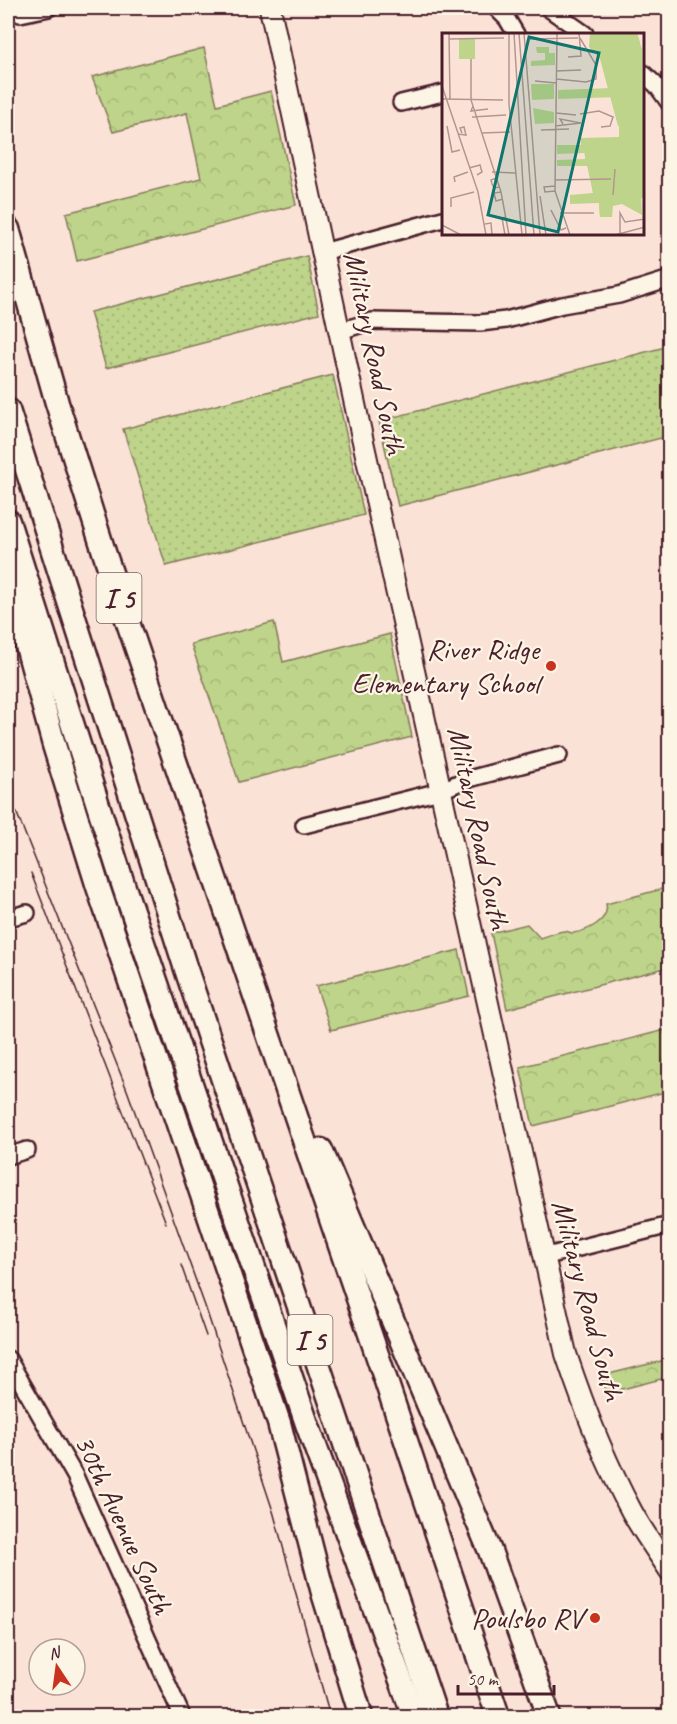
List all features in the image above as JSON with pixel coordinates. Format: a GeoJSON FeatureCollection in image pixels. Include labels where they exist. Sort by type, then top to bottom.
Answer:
{"type":"FeatureCollection","features":[{"type":"Feature","properties":{"kind":"highway","name":"I 5"},"geometry":{"type":"LineString","coordinates":[[8,229],[57,403],[105,555],[498,1716]]}},
{"type":"Feature","properties":{"kind":"highway","name":"I 5"},"geometry":{"type":"LineString","coordinates":[[8,410],[184,963],[436,1716]]}},
{"type":"Feature","properties":{"kind":"highway"},"geometry":{"type":"LineString","coordinates":[[8,521],[39,624],[154,976],[307,1424],[414,1716]]}},
{"type":"Feature","properties":{"kind":"highway"},"geometry":{"type":"LineString","coordinates":[[8,576],[54,746],[98,887],[279,1423],[323,1593],[361,1716]]}},
{"type":"Feature","properties":{"kind":"highway"},"geometry":{"type":"LineString","coordinates":[[243,963],[490,1551],[549,1716]]}},
{"type":"Feature","properties":{"kind":"main road","name":"Military Road South"},"geometry":{"type":"LineString","coordinates":[[270,8],[440,791],[566,1354],[587,1416],[607,1463],[633,1513],[662,1546],[669,1571]]}},
{"type":"Feature","properties":{"kind":"street"},"geometry":{"type":"LineString","coordinates":[[20,14],[49,8]]}},
{"type":"Feature","properties":{"kind":"street"},"geometry":{"type":"LineString","coordinates":[[496,8],[507,19],[515,33]]}},
{"type":"Feature","properties":{"kind":"street"},"geometry":{"type":"LineString","coordinates":[[548,8],[584,33]]}},
{"type":"Feature","properties":{"kind":"street"},"geometry":{"type":"LineString","coordinates":[[644,74],[657,86],[669,104]]}},
{"type":"Feature","properties":{"kind":"street"},"geometry":{"type":"LineString","coordinates":[[401,103],[442,93]]}},
{"type":"Feature","properties":{"kind":"street"},"geometry":{"type":"LineString","coordinates":[[323,252],[442,219]]}},
{"type":"Feature","properties":{"kind":"street"},"geometry":{"type":"LineString","coordinates":[[340,331],[372,321],[480,323],[506,320],[562,305],[619,295],[663,281]]}},
{"type":"Feature","properties":{"kind":"street"},"geometry":{"type":"LineString","coordinates":[[303,825],[440,791],[465,780],[559,755]]}},
{"type":"Feature","properties":{"kind":"street"},"geometry":{"type":"LineString","coordinates":[[8,918],[27,914]]}},
{"type":"Feature","properties":{"kind":"street"},"geometry":{"type":"LineString","coordinates":[[8,1156],[27,1150]]}},
{"type":"Feature","properties":{"kind":"street"},"geometry":{"type":"LineString","coordinates":[[543,1257],[669,1225]]}},
{"type":"Feature","properties":{"kind":"street","name":"30th Avenue South"},"geometry":{"type":"LineString","coordinates":[[8,1359],[75,1476],[182,1716]]}},
{"type":"Feature","properties":{"kind":"green space"},"geometry":{"type":"Polygon","coordinates":[[[204,48],[217,105],[271,91],[296,205],[77,261],[66,213],[201,178],[187,113],[113,132],[92,77],[204,48]]]}},
{"type":"Feature","properties":{"kind":"green space"},"geometry":{"type":"Polygon","coordinates":[[[307,256],[319,313],[106,368],[90,312],[307,256]]]}},
{"type":"Feature","properties":{"kind":"green space"},"geometry":{"type":"Polygon","coordinates":[[[669,346],[669,436],[398,506],[379,421],[669,346]]]}},
{"type":"Feature","properties":{"kind":"green space"},"geometry":{"type":"Polygon","coordinates":[[[333,375],[364,515],[166,566],[123,429],[333,375]]]}},
{"type":"Feature","properties":{"kind":"green space"},"geometry":{"type":"Polygon","coordinates":[[[274,622],[283,662],[390,634],[412,737],[239,782],[191,644],[274,622]]]}},
{"type":"Feature","properties":{"kind":"green space"},"geometry":{"type":"Polygon","coordinates":[[[669,887],[669,967],[507,1009],[491,933],[527,924],[540,938],[564,931],[579,932],[601,920],[605,915],[606,904],[669,887]]]}},
{"type":"Feature","properties":{"kind":"green space"},"geometry":{"type":"Polygon","coordinates":[[[459,950],[469,996],[331,1030],[316,986],[459,950]]]}},
{"type":"Feature","properties":{"kind":"green space"},"geometry":{"type":"Polygon","coordinates":[[[669,1029],[669,1091],[533,1126],[520,1067],[669,1029]]]}},
{"type":"Feature","properties":{"kind":"green space"},"geometry":{"type":"Polygon","coordinates":[[[669,1359],[669,1377],[607,1393],[601,1376],[669,1359]]]}},
{"type":"Feature","properties":{"kind":"tram line"},"geometry":{"type":"LineString","coordinates":[[8,791],[127,1090],[205,1306],[273,1511],[330,1716]]}},
{"type":"Feature","properties":{"kind":"tram line"},"geometry":{"type":"LineString","coordinates":[[31,873],[166,1223]]}},
{"type":"Feature","properties":{"kind":"tram line"},"geometry":{"type":"LineString","coordinates":[[181,1265],[206,1336]]}},
{"type":"Feature","properties":{"kind":"place","name":"River Ridge Elementary School"},"geometry":{"type":"Point","coordinates":[551,666]}},
{"type":"Feature","properties":{"kind":"place","name":"Poulsbo RV"},"geometry":{"type":"Point","coordinates":[595,1618]}}]}
